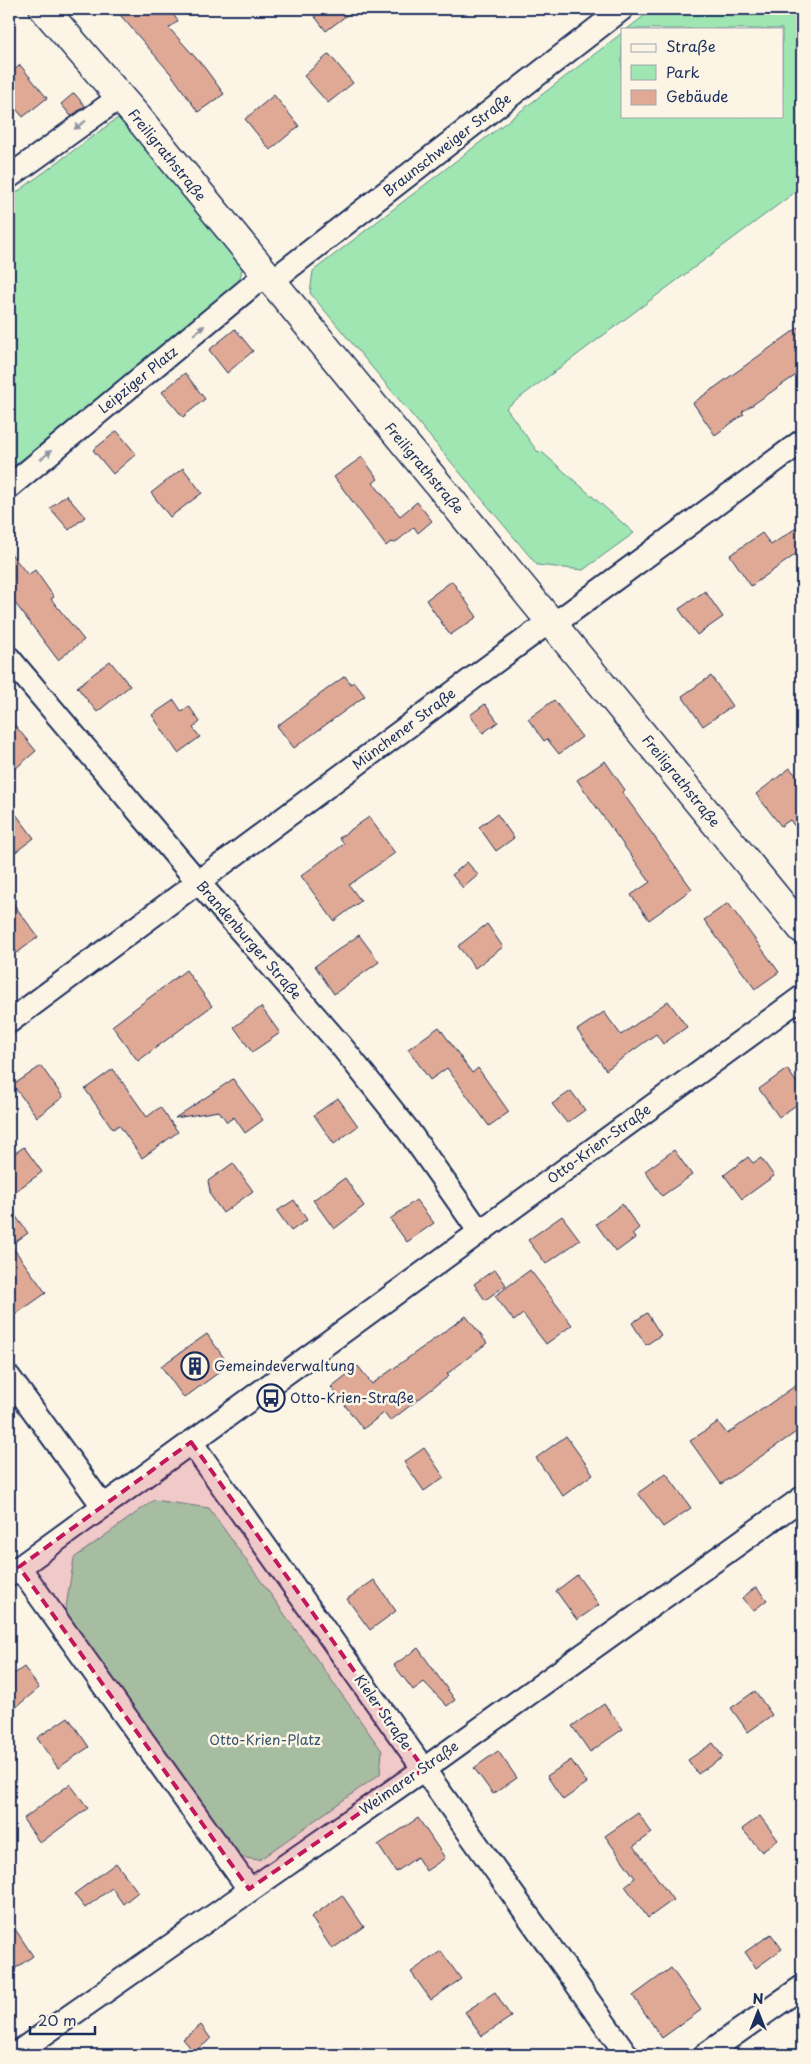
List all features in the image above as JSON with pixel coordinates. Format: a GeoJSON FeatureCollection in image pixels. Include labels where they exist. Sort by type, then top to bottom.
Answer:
{"type":"FeatureCollection","features":[{"type":"Feature","properties":{"kind":"street","name":"Freiligrathstraße"},"geometry":{"type":"LineString","coordinates":[[44,9],[120,97],[802,929]]}},
{"type":"Feature","properties":{"kind":"street","name":"Braunschweiger Straße"},"geometry":{"type":"LineString","coordinates":[[269,278],[622,9]]}},
{"type":"Feature","properties":{"kind":"street"},"geometry":{"type":"LineString","coordinates":[[9,177],[120,97]]}},
{"type":"Feature","properties":{"kind":"street","name":"Leipziger Platz"},"geometry":{"type":"LineString","coordinates":[[9,486],[269,278]]}},
{"type":"Feature","properties":{"kind":"street","name":"Münchener Straße"},"geometry":{"type":"LineString","coordinates":[[9,1022],[538,630],[565,616],[802,441]]}},
{"type":"Feature","properties":{"kind":"street","name":"Brandenburger Straße"},"geometry":{"type":"LineString","coordinates":[[9,658],[342,1047],[408,1130],[479,1231]]}},
{"type":"Feature","properties":{"kind":"street","name":"Otto-Krien-Straße"},"geometry":{"type":"LineString","coordinates":[[14,1571],[802,997]]}},
{"type":"Feature","properties":{"kind":"street"},"geometry":{"type":"LineString","coordinates":[[9,1377],[103,1506]]}},
{"type":"Feature","properties":{"kind":"street","name":"Kieler Straße"},"geometry":{"type":"LineString","coordinates":[[191,1442],[627,2055]]}},
{"type":"Feature","properties":{"kind":"street","name":"Weimarer Straße"},"geometry":{"type":"LineString","coordinates":[[14,2055],[249,1889],[424,1769],[802,1498]]}},
{"type":"Feature","properties":{"kind":"street"},"geometry":{"type":"LineString","coordinates":[[14,1571],[249,1889]]}},
{"type":"Feature","properties":{"kind":"street"},"geometry":{"type":"LineString","coordinates":[[705,2055],[802,1987]]}},
{"type":"Feature","properties":{"kind":"highlighted area"},"geometry":{"type":"Polygon","coordinates":[[[191,1442],[424,1769],[249,1889],[19,1567],[191,1442]]]}},
{"type":"Feature","properties":{"kind":"green space"},"geometry":{"type":"Polygon","coordinates":[[[653,9],[800,9],[802,11],[802,187],[506,408],[537,451],[543,453],[634,533],[583,570],[537,565],[310,293],[313,271],[621,34],[621,118],[784,118],[784,28],[628,28],[653,9]]]}},
{"type":"Feature","properties":{"kind":"green space"},"geometry":{"type":"Polygon","coordinates":[[[119,117],[243,265],[239,283],[9,470],[9,198],[119,117]]]}},
{"type":"Feature","properties":{"kind":"green space","name":"Otto-Krien-Platz"},"geometry":{"type":"Polygon","coordinates":[[[154,1500],[209,1508],[382,1751],[380,1774],[259,1860],[237,1857],[65,1613],[74,1558],[154,1500]]]}},
{"type":"Feature","properties":{"kind":"building"},"geometry":{"type":"Polygon","coordinates":[[[115,9],[169,9],[178,21],[169,28],[204,67],[224,94],[198,112],[171,74],[115,9]]]}},
{"type":"Feature","properties":{"kind":"building"},"geometry":{"type":"Polygon","coordinates":[[[309,9],[355,9],[326,31],[309,9]]]}},
{"type":"Feature","properties":{"kind":"building"},"geometry":{"type":"Polygon","coordinates":[[[329,54],[353,83],[328,103],[304,76],[329,54]]]}},
{"type":"Feature","properties":{"kind":"building"},"geometry":{"type":"Polygon","coordinates":[[[20,65],[47,98],[23,117],[9,101],[9,75],[20,65]]]}},
{"type":"Feature","properties":{"kind":"building"},"geometry":{"type":"Polygon","coordinates":[[[74,93],[85,106],[71,116],[61,104],[74,93]]]}},
{"type":"Feature","properties":{"kind":"building"},"geometry":{"type":"Polygon","coordinates":[[[274,95],[299,126],[270,150],[245,119],[274,95]]]}},
{"type":"Feature","properties":{"kind":"building"},"geometry":{"type":"Polygon","coordinates":[[[802,325],[802,371],[742,412],[744,414],[715,435],[693,403],[802,325]]]}},
{"type":"Feature","properties":{"kind":"building"},"geometry":{"type":"Polygon","coordinates":[[[235,329],[253,351],[227,373],[209,350],[235,329]]]}},
{"type":"Feature","properties":{"kind":"building"},"geometry":{"type":"Polygon","coordinates":[[[185,373],[205,399],[183,417],[162,392],[185,373]]]}},
{"type":"Feature","properties":{"kind":"building"},"geometry":{"type":"Polygon","coordinates":[[[117,431],[136,454],[113,474],[93,450],[117,431]]]}},
{"type":"Feature","properties":{"kind":"building"},"geometry":{"type":"Polygon","coordinates":[[[362,457],[378,479],[373,483],[400,516],[417,502],[432,521],[418,533],[414,527],[395,543],[391,542],[386,546],[334,477],[362,457]]]}},
{"type":"Feature","properties":{"kind":"building"},"geometry":{"type":"Polygon","coordinates":[[[183,468],[202,493],[170,517],[151,493],[183,468]]]}},
{"type":"Feature","properties":{"kind":"building"},"geometry":{"type":"Polygon","coordinates":[[[66,495],[85,517],[69,530],[50,508],[66,495]]]}},
{"type":"Feature","properties":{"kind":"building"},"geometry":{"type":"Polygon","coordinates":[[[802,524],[802,550],[751,586],[730,555],[762,533],[771,545],[802,524]]]}},
{"type":"Feature","properties":{"kind":"building"},"geometry":{"type":"Polygon","coordinates":[[[9,551],[28,575],[35,570],[54,597],[51,599],[84,640],[58,660],[9,595],[9,551]]]}},
{"type":"Feature","properties":{"kind":"building"},"geometry":{"type":"Polygon","coordinates":[[[452,581],[477,617],[450,635],[426,600],[452,581]]]}},
{"type":"Feature","properties":{"kind":"building"},"geometry":{"type":"Polygon","coordinates":[[[705,591],[723,617],[697,635],[679,609],[705,591]]]}},
{"type":"Feature","properties":{"kind":"building"},"geometry":{"type":"Polygon","coordinates":[[[110,661],[130,686],[97,712],[77,687],[110,661]]]}},
{"type":"Feature","properties":{"kind":"building"},"geometry":{"type":"Polygon","coordinates":[[[345,676],[351,684],[354,682],[365,696],[294,748],[277,726],[345,676]]]}},
{"type":"Feature","properties":{"kind":"building"},"geometry":{"type":"Polygon","coordinates":[[[711,676],[732,706],[703,726],[682,696],[711,676]]]}},
{"type":"Feature","properties":{"kind":"building"},"geometry":{"type":"Polygon","coordinates":[[[174,700],[182,712],[189,706],[200,722],[193,728],[200,737],[178,753],[152,715],[174,700]]]}},
{"type":"Feature","properties":{"kind":"building"},"geometry":{"type":"Polygon","coordinates":[[[554,700],[582,737],[559,754],[547,739],[544,741],[528,719],[554,700]]]}},
{"type":"Feature","properties":{"kind":"building"},"geometry":{"type":"Polygon","coordinates":[[[485,704],[498,722],[483,733],[470,715],[485,704]]]}},
{"type":"Feature","properties":{"kind":"building"},"geometry":{"type":"Polygon","coordinates":[[[9,718],[36,751],[9,774],[9,718]]]}},
{"type":"Feature","properties":{"kind":"building"},"geometry":{"type":"Polygon","coordinates":[[[605,761],[625,790],[622,792],[692,889],[649,920],[631,895],[650,882],[577,780],[605,761]]]}},
{"type":"Feature","properties":{"kind":"building"},"geometry":{"type":"Polygon","coordinates":[[[790,768],[802,783],[802,836],[790,820],[781,826],[756,794],[790,768]]]}},
{"type":"Feature","properties":{"kind":"building"},"geometry":{"type":"Polygon","coordinates":[[[9,805],[34,838],[9,857],[9,805]]]}},
{"type":"Feature","properties":{"kind":"building"},"geometry":{"type":"Polygon","coordinates":[[[497,814],[514,838],[496,851],[479,827],[497,814]]]}},
{"type":"Feature","properties":{"kind":"building"},"geometry":{"type":"Polygon","coordinates":[[[369,817],[395,853],[349,885],[361,901],[334,921],[301,876],[344,844],[339,838],[369,817]]]}},
{"type":"Feature","properties":{"kind":"building"},"geometry":{"type":"Polygon","coordinates":[[[467,862],[478,875],[463,888],[452,875],[467,862]]]}},
{"type":"Feature","properties":{"kind":"building"},"geometry":{"type":"Polygon","coordinates":[[[9,898],[38,937],[17,953],[9,942],[9,898]]]}},
{"type":"Feature","properties":{"kind":"building"},"geometry":{"type":"Polygon","coordinates":[[[728,903],[779,972],[755,989],[704,920],[728,903]]]}},
{"type":"Feature","properties":{"kind":"building"},"geometry":{"type":"Polygon","coordinates":[[[487,924],[503,947],[475,968],[458,946],[487,924]]]}},
{"type":"Feature","properties":{"kind":"building"},"geometry":{"type":"Polygon","coordinates":[[[359,935],[379,962],[334,994],[315,966],[359,935]]]}},
{"type":"Feature","properties":{"kind":"building"},"geometry":{"type":"Polygon","coordinates":[[[186,970],[212,1006],[138,1061],[112,1026],[186,970]]]}},
{"type":"Feature","properties":{"kind":"building"},"geometry":{"type":"Polygon","coordinates":[[[668,1001],[687,1027],[663,1044],[656,1034],[606,1070],[577,1030],[604,1012],[621,1035],[668,1001]]]}},
{"type":"Feature","properties":{"kind":"building"},"geometry":{"type":"Polygon","coordinates":[[[261,1007],[280,1033],[252,1052],[234,1027],[261,1007]]]}},
{"type":"Feature","properties":{"kind":"building"},"geometry":{"type":"Polygon","coordinates":[[[439,1027],[472,1073],[478,1068],[509,1112],[489,1126],[447,1068],[430,1080],[408,1049],[439,1027]]]}},
{"type":"Feature","properties":{"kind":"building"},"geometry":{"type":"Polygon","coordinates":[[[41,1066],[63,1097],[37,1117],[13,1085],[41,1066]]]}},
{"type":"Feature","properties":{"kind":"building"},"geometry":{"type":"Polygon","coordinates":[[[113,1069],[147,1117],[160,1107],[178,1132],[142,1158],[119,1125],[113,1129],[85,1089],[113,1069]]]}},
{"type":"Feature","properties":{"kind":"building"},"geometry":{"type":"Polygon","coordinates":[[[787,1069],[802,1090],[802,1101],[779,1117],[759,1089],[787,1069]]]}},
{"type":"Feature","properties":{"kind":"building"},"geometry":{"type":"Polygon","coordinates":[[[233,1079],[263,1120],[245,1133],[234,1117],[227,1122],[219,1111],[175,1118],[233,1079]]]}},
{"type":"Feature","properties":{"kind":"building"},"geometry":{"type":"Polygon","coordinates":[[[571,1091],[585,1110],[567,1123],[552,1104],[571,1091]]]}},
{"type":"Feature","properties":{"kind":"building"},"geometry":{"type":"Polygon","coordinates":[[[338,1098],[358,1126],[334,1144],[314,1115],[338,1098]]]}},
{"type":"Feature","properties":{"kind":"building"},"geometry":{"type":"Polygon","coordinates":[[[24,1147],[42,1172],[9,1196],[9,1157],[24,1147]]]}},
{"type":"Feature","properties":{"kind":"building"},"geometry":{"type":"Polygon","coordinates":[[[674,1150],[692,1175],[662,1196],[645,1171],[674,1150]]]}},
{"type":"Feature","properties":{"kind":"building"},"geometry":{"type":"Polygon","coordinates":[[[748,1157],[753,1163],[761,1158],[774,1176],[742,1199],[724,1175],[748,1157]]]}},
{"type":"Feature","properties":{"kind":"building"},"geometry":{"type":"Polygon","coordinates":[[[233,1163],[253,1191],[223,1213],[211,1196],[208,1181],[233,1163]]]}},
{"type":"Feature","properties":{"kind":"building"},"geometry":{"type":"Polygon","coordinates":[[[345,1178],[364,1206],[334,1229],[313,1200],[345,1178]]]}},
{"type":"Feature","properties":{"kind":"building"},"geometry":{"type":"Polygon","coordinates":[[[294,1200],[307,1220],[291,1231],[277,1211],[294,1200]]]}},
{"type":"Feature","properties":{"kind":"building"},"geometry":{"type":"Polygon","coordinates":[[[416,1200],[434,1223],[407,1242],[390,1219],[416,1200]]]}},
{"type":"Feature","properties":{"kind":"building"},"geometry":{"type":"Polygon","coordinates":[[[622,1204],[639,1228],[632,1234],[635,1238],[616,1252],[596,1224],[622,1204]]]}},
{"type":"Feature","properties":{"kind":"building"},"geometry":{"type":"Polygon","coordinates":[[[9,1207],[28,1233],[11,1245],[46,1293],[9,1319],[9,1207]]]}},
{"type":"Feature","properties":{"kind":"building"},"geometry":{"type":"Polygon","coordinates":[[[562,1216],[580,1240],[546,1264],[528,1240],[562,1216]]]}},
{"type":"Feature","properties":{"kind":"building"},"geometry":{"type":"Polygon","coordinates":[[[495,1269],[506,1285],[485,1300],[474,1284],[495,1269]]]}},
{"type":"Feature","properties":{"kind":"building"},"geometry":{"type":"Polygon","coordinates":[[[530,1270],[572,1325],[546,1344],[523,1314],[514,1321],[495,1296],[530,1270]]]}},
{"type":"Feature","properties":{"kind":"building"},"geometry":{"type":"Polygon","coordinates":[[[647,1313],[661,1335],[646,1345],[632,1323],[647,1313]]]}},
{"type":"Feature","properties":{"kind":"building"},"geometry":{"type":"Polygon","coordinates":[[[466,1316],[487,1343],[447,1374],[449,1376],[390,1421],[384,1413],[363,1429],[331,1387],[358,1366],[372,1384],[466,1316]]]}},
{"type":"Feature","properties":{"kind":"building","name":"Gemeindeverwaltung"},"geometry":{"type":"Polygon","coordinates":[[[207,1334],[229,1365],[184,1398],[161,1366],[207,1334]]]}},
{"type":"Feature","properties":{"kind":"building"},"geometry":{"type":"Polygon","coordinates":[[[802,1381],[802,1428],[721,1484],[690,1441],[718,1422],[727,1434],[802,1381]]]}},
{"type":"Feature","properties":{"kind":"building"},"geometry":{"type":"Polygon","coordinates":[[[566,1436],[593,1474],[563,1496],[536,1458],[566,1436]]]}},
{"type":"Feature","properties":{"kind":"building"},"geometry":{"type":"Polygon","coordinates":[[[424,1448],[444,1477],[424,1491],[404,1462],[424,1448]]]}},
{"type":"Feature","properties":{"kind":"building"},"geometry":{"type":"Polygon","coordinates":[[[666,1473],[691,1508],[663,1527],[638,1493],[666,1473]]]}},
{"type":"Feature","properties":{"kind":"building"},"geometry":{"type":"Polygon","coordinates":[[[577,1575],[599,1605],[577,1620],[556,1591],[577,1575]]]}},
{"type":"Feature","properties":{"kind":"building"},"geometry":{"type":"Polygon","coordinates":[[[374,1580],[396,1611],[370,1630],[347,1599],[374,1580]]]}},
{"type":"Feature","properties":{"kind":"building"},"geometry":{"type":"Polygon","coordinates":[[[756,1587],[767,1600],[753,1611],[742,1598],[756,1587]]]}},
{"type":"Feature","properties":{"kind":"building"},"geometry":{"type":"Polygon","coordinates":[[[418,1648],[455,1700],[447,1706],[424,1682],[413,1690],[394,1665],[418,1648]]]}},
{"type":"Feature","properties":{"kind":"building"},"geometry":{"type":"Polygon","coordinates":[[[9,1666],[14,1674],[24,1667],[39,1688],[9,1713],[9,1666]]]}},
{"type":"Feature","properties":{"kind":"building"},"geometry":{"type":"Polygon","coordinates":[[[755,1691],[772,1715],[748,1732],[731,1708],[755,1691]]]}},
{"type":"Feature","properties":{"kind":"building"},"geometry":{"type":"Polygon","coordinates":[[[604,1704],[623,1729],[590,1752],[572,1726],[604,1704]]]}},
{"type":"Feature","properties":{"kind":"building"},"geometry":{"type":"Polygon","coordinates":[[[68,1717],[89,1747],[58,1768],[37,1738],[68,1717]]]}},
{"type":"Feature","properties":{"kind":"building"},"geometry":{"type":"Polygon","coordinates":[[[713,1743],[723,1757],[698,1774],[688,1760],[713,1743]]]}},
{"type":"Feature","properties":{"kind":"building"},"geometry":{"type":"Polygon","coordinates":[[[498,1751],[517,1778],[493,1794],[474,1768],[498,1751]]]}},
{"type":"Feature","properties":{"kind":"building"},"geometry":{"type":"Polygon","coordinates":[[[571,1760],[587,1783],[563,1800],[547,1776],[571,1760]]]}},
{"type":"Feature","properties":{"kind":"building"},"geometry":{"type":"Polygon","coordinates":[[[70,1784],[88,1808],[40,1843],[23,1819],[70,1784]]]}},
{"type":"Feature","properties":{"kind":"building"},"geometry":{"type":"Polygon","coordinates":[[[638,1813],[652,1833],[634,1846],[673,1900],[648,1918],[625,1886],[635,1878],[605,1836],[638,1813]]]}},
{"type":"Feature","properties":{"kind":"building"},"geometry":{"type":"Polygon","coordinates":[[[760,1816],[778,1840],[762,1852],[742,1829],[760,1816]]]}},
{"type":"Feature","properties":{"kind":"building"},"geometry":{"type":"Polygon","coordinates":[[[418,1818],[445,1858],[426,1871],[417,1857],[396,1872],[378,1845],[418,1818]]]}},
{"type":"Feature","properties":{"kind":"building"},"geometry":{"type":"Polygon","coordinates":[[[116,1863],[138,1892],[123,1904],[112,1888],[85,1908],[74,1894],[116,1863]]]}},
{"type":"Feature","properties":{"kind":"building"},"geometry":{"type":"Polygon","coordinates":[[[342,1895],[364,1927],[332,1949],[311,1917],[342,1895]]]}},
{"type":"Feature","properties":{"kind":"building"},"geometry":{"type":"Polygon","coordinates":[[[9,1920],[33,1956],[9,1973],[9,1920]]]}},
{"type":"Feature","properties":{"kind":"building"},"geometry":{"type":"Polygon","coordinates":[[[771,1934],[782,1949],[756,1968],[745,1952],[771,1934]]]}},
{"type":"Feature","properties":{"kind":"building"},"geometry":{"type":"Polygon","coordinates":[[[441,1951],[461,1979],[431,2000],[411,1972],[441,1951]]]}},
{"type":"Feature","properties":{"kind":"building"},"geometry":{"type":"Polygon","coordinates":[[[671,1968],[701,2010],[662,2038],[633,1996],[671,1968]]]}},
{"type":"Feature","properties":{"kind":"building"},"geometry":{"type":"Polygon","coordinates":[[[495,1992],[511,2017],[482,2036],[465,2012],[495,1992]]]}},
{"type":"Feature","properties":{"kind":"building"},"geometry":{"type":"Polygon","coordinates":[[[201,2025],[211,2039],[194,2052],[183,2039],[201,2025]]]}},
{"type":"Feature","properties":{"kind":"place","name":"Gemeindeverwaltung"},"geometry":{"type":"Point","coordinates":[195,1366]}},
{"type":"Feature","properties":{"kind":"place","name":"Otto-Krien-Straße"},"geometry":{"type":"Point","coordinates":[271,1398]}}]}
